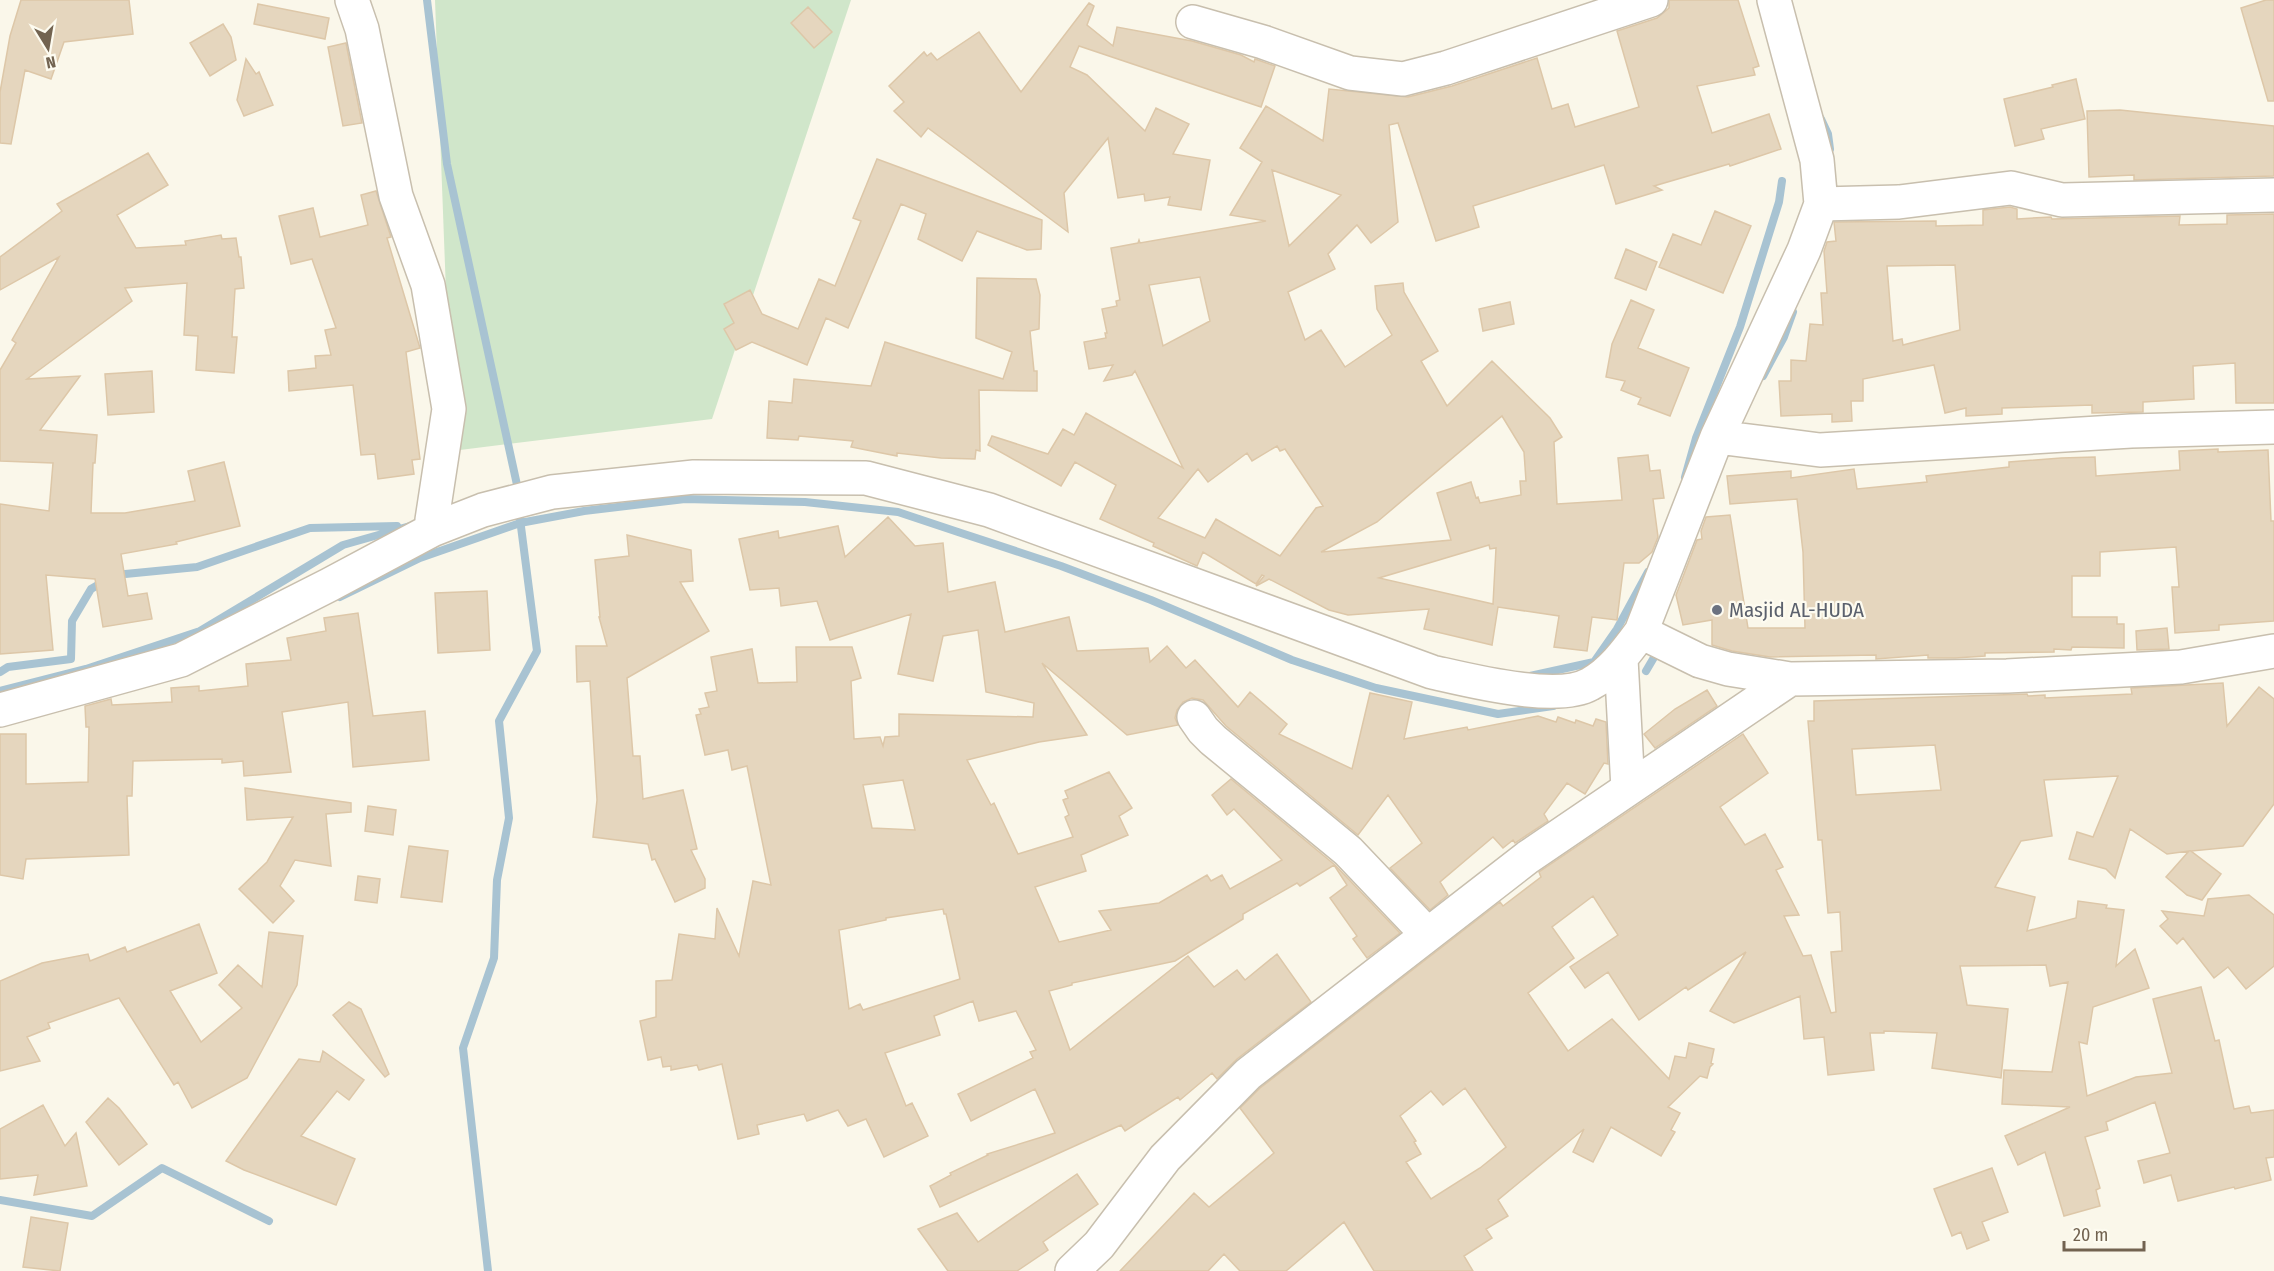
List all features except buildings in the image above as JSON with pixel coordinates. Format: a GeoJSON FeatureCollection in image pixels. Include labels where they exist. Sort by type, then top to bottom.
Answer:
{"type":"FeatureCollection","features":[{"type":"Feature","properties":{"kind":"street"},"geometry":{"type":"LineString","coordinates":[[352,0],[362,29],[396,196],[428,285],[449,409],[432,530]]}},
{"type":"Feature","properties":{"kind":"street"},"geometry":{"type":"LineString","coordinates":[[1192,22],[1263,42],[1350,74],[1403,79],[1446,68],[1651,0]]}},
{"type":"Feature","properties":{"kind":"street"},"geometry":{"type":"LineString","coordinates":[[0,710],[181,660],[432,530],[483,510],[552,492],[694,477],[866,478],[989,510],[1432,672],[1494,686],[1542,691],[1589,685],[1621,659],[1641,632],[1717,437],[1804,250],[1821,204],[1817,160],[1774,0]]}},
{"type":"Feature","properties":{"kind":"street"},"geometry":{"type":"LineString","coordinates":[[1821,204],[1899,202],[2011,188],[2062,200],[2274,195]]}},
{"type":"Feature","properties":{"kind":"street"},"geometry":{"type":"LineString","coordinates":[[1717,437],[1820,450],[2131,431],[2274,427]]}},
{"type":"Feature","properties":{"kind":"street"},"geometry":{"type":"LineString","coordinates":[[1641,632],[1700,661],[1728,669],[1791,679],[2007,676],[2181,667],[2274,651]]}},
{"type":"Feature","properties":{"kind":"street"},"geometry":{"type":"LineString","coordinates":[[1621,659],[1628,789]]}},
{"type":"Feature","properties":{"kind":"street"},"geometry":{"type":"LineString","coordinates":[[1072,1271],[1100,1245],[1165,1158],[1248,1074],[1528,857],[1791,679]]}},
{"type":"Feature","properties":{"kind":"street"},"geometry":{"type":"LineString","coordinates":[[1194,717],[1213,740],[1348,851],[1427,934]]}},
{"type":"Feature","properties":{"kind":"green space"},"geometry":{"type":"Polygon","coordinates":[[[435,0],[851,0],[712,419],[452,451],[435,0]]]}},
{"type":"Feature","properties":{"kind":"waterway"},"geometry":{"type":"LineString","coordinates":[[427,0],[447,164],[519,494]]}},
{"type":"Feature","properties":{"kind":"waterway"},"geometry":{"type":"LineString","coordinates":[[1821,119],[1828,134],[1830,149]]}},
{"type":"Feature","properties":{"kind":"waterway"},"geometry":{"type":"LineString","coordinates":[[1685,477],[1696,438],[1740,327],[1779,202],[1782,181]]}},
{"type":"Feature","properties":{"kind":"waterway"},"geometry":{"type":"LineString","coordinates":[[1763,376],[1784,337],[1793,312]]}},
{"type":"Feature","properties":{"kind":"waterway"},"geometry":{"type":"LineString","coordinates":[[340,597],[420,558],[520,523],[584,511],[685,499],[805,502],[898,512],[1061,566],[1151,600],[1292,660],[1376,688],[1498,714],[1553,706]]}},
{"type":"Feature","properties":{"kind":"waterway"},"geometry":{"type":"LineString","coordinates":[[488,1271],[463,1048],[494,958],[497,880],[509,818],[499,721],[537,651],[520,519]]}},
{"type":"Feature","properties":{"kind":"waterway"},"geometry":{"type":"LineString","coordinates":[[0,672],[8,667],[71,659],[72,621],[91,589],[115,575],[197,567],[310,528],[397,526]]}},
{"type":"Feature","properties":{"kind":"waterway"},"geometry":{"type":"LineString","coordinates":[[0,691],[86,669],[200,631],[343,545],[410,526]]}},
{"type":"Feature","properties":{"kind":"waterway"},"geometry":{"type":"LineString","coordinates":[[1530,676],[1594,662],[1617,629],[1648,572]]}},
{"type":"Feature","properties":{"kind":"waterway"},"geometry":{"type":"LineString","coordinates":[[1646,671],[1656,654],[1654,648]]}},
{"type":"Feature","properties":{"kind":"waterway"},"geometry":{"type":"LineString","coordinates":[[0,1200],[92,1216],[162,1168],[269,1221]]}},
{"type":"Feature","properties":{"kind":"place","name":"Masjid AL-HUDA"},"geometry":{"type":"Point","coordinates":[1717,610]}}]}
